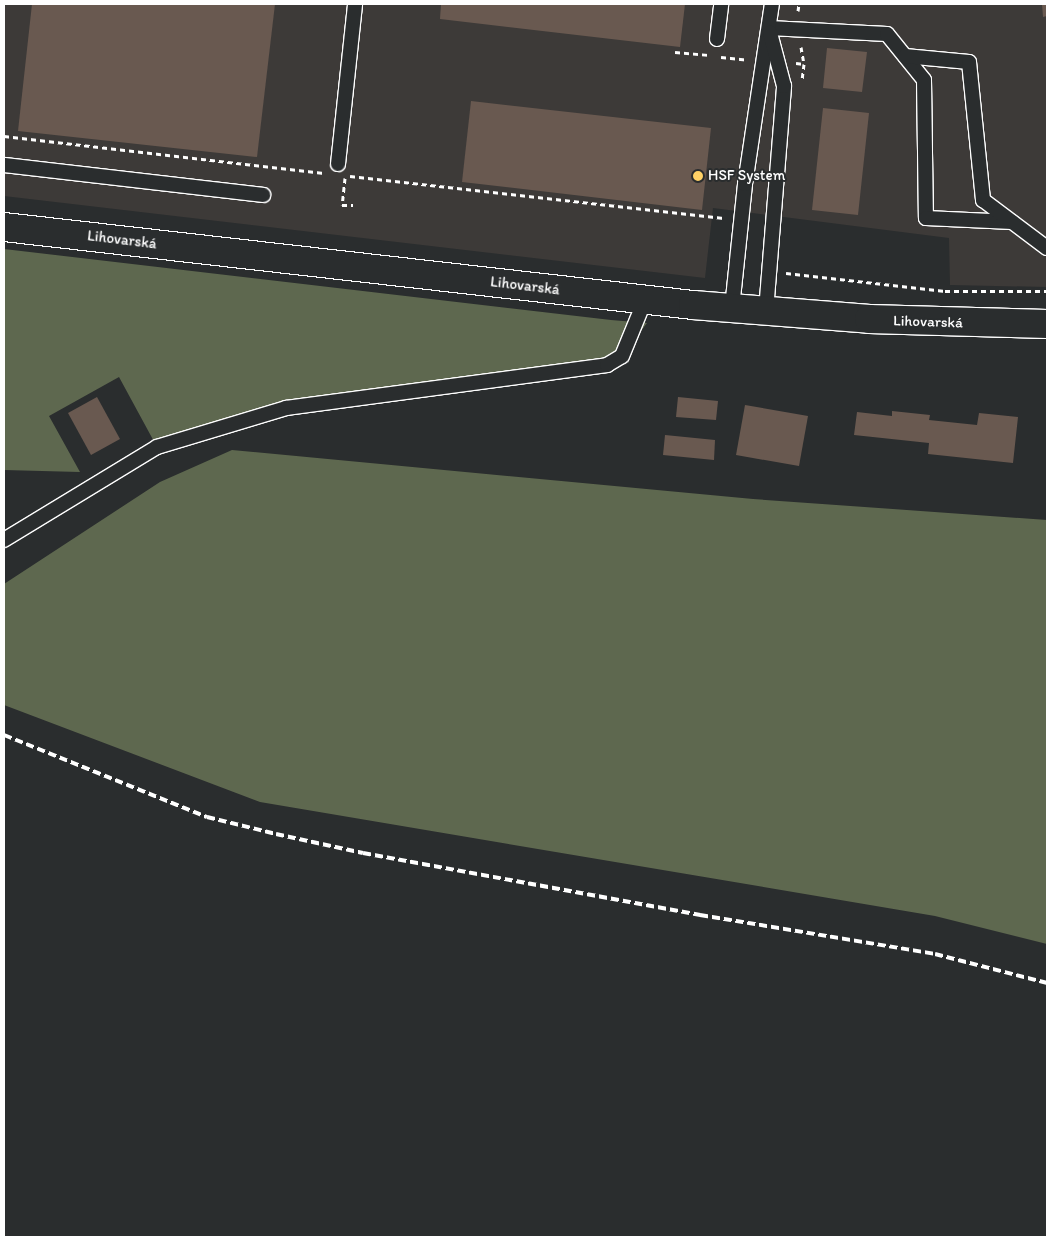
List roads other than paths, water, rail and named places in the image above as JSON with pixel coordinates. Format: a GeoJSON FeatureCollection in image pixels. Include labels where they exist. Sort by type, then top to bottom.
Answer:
{"type":"FeatureCollection","features":[{"type":"Feature","properties":{"kind":"street","name":"Lihovarská"},"geometry":{"type":"LineString","coordinates":[[4,227],[645,300],[766,311],[931,322],[1047,324]]}},
{"type":"Feature","properties":{"kind":"lane"},"geometry":{"type":"LineString","coordinates":[[338,172],[355,4]]}},
{"type":"Feature","properties":{"kind":"lane"},"geometry":{"type":"LineString","coordinates":[[717,39],[721,4]]}},
{"type":"Feature","properties":{"kind":"lane"},"geometry":{"type":"LineString","coordinates":[[732,308],[742,220],[772,4]]}},
{"type":"Feature","properties":{"kind":"lane"},"geometry":{"type":"LineString","coordinates":[[769,28],[887,34],[924,80],[926,218],[1012,222]]}},
{"type":"Feature","properties":{"kind":"lane"},"geometry":{"type":"LineString","coordinates":[[766,311],[784,86],[769,28]]}},
{"type":"Feature","properties":{"kind":"lane"},"geometry":{"type":"LineString","coordinates":[[905,56],[969,62],[983,200],[1047,248]]}},
{"type":"Feature","properties":{"kind":"lane"},"geometry":{"type":"LineString","coordinates":[[4,166],[263,194]]}},
{"type":"Feature","properties":{"kind":"lane"},"geometry":{"type":"LineString","coordinates":[[4,540],[157,448],[286,408],[607,365],[622,356],[645,300]]}},
{"type":"Feature","properties":{"kind":"railway"},"geometry":{"type":"LineString","coordinates":[[4,735],[207,817],[276,834],[363,853],[700,915],[935,954],[1047,983]]}},
{"type":"Feature","properties":{"kind":"place","name":"HSF System"},"geometry":{"type":"Point","coordinates":[698,176]}}]}
